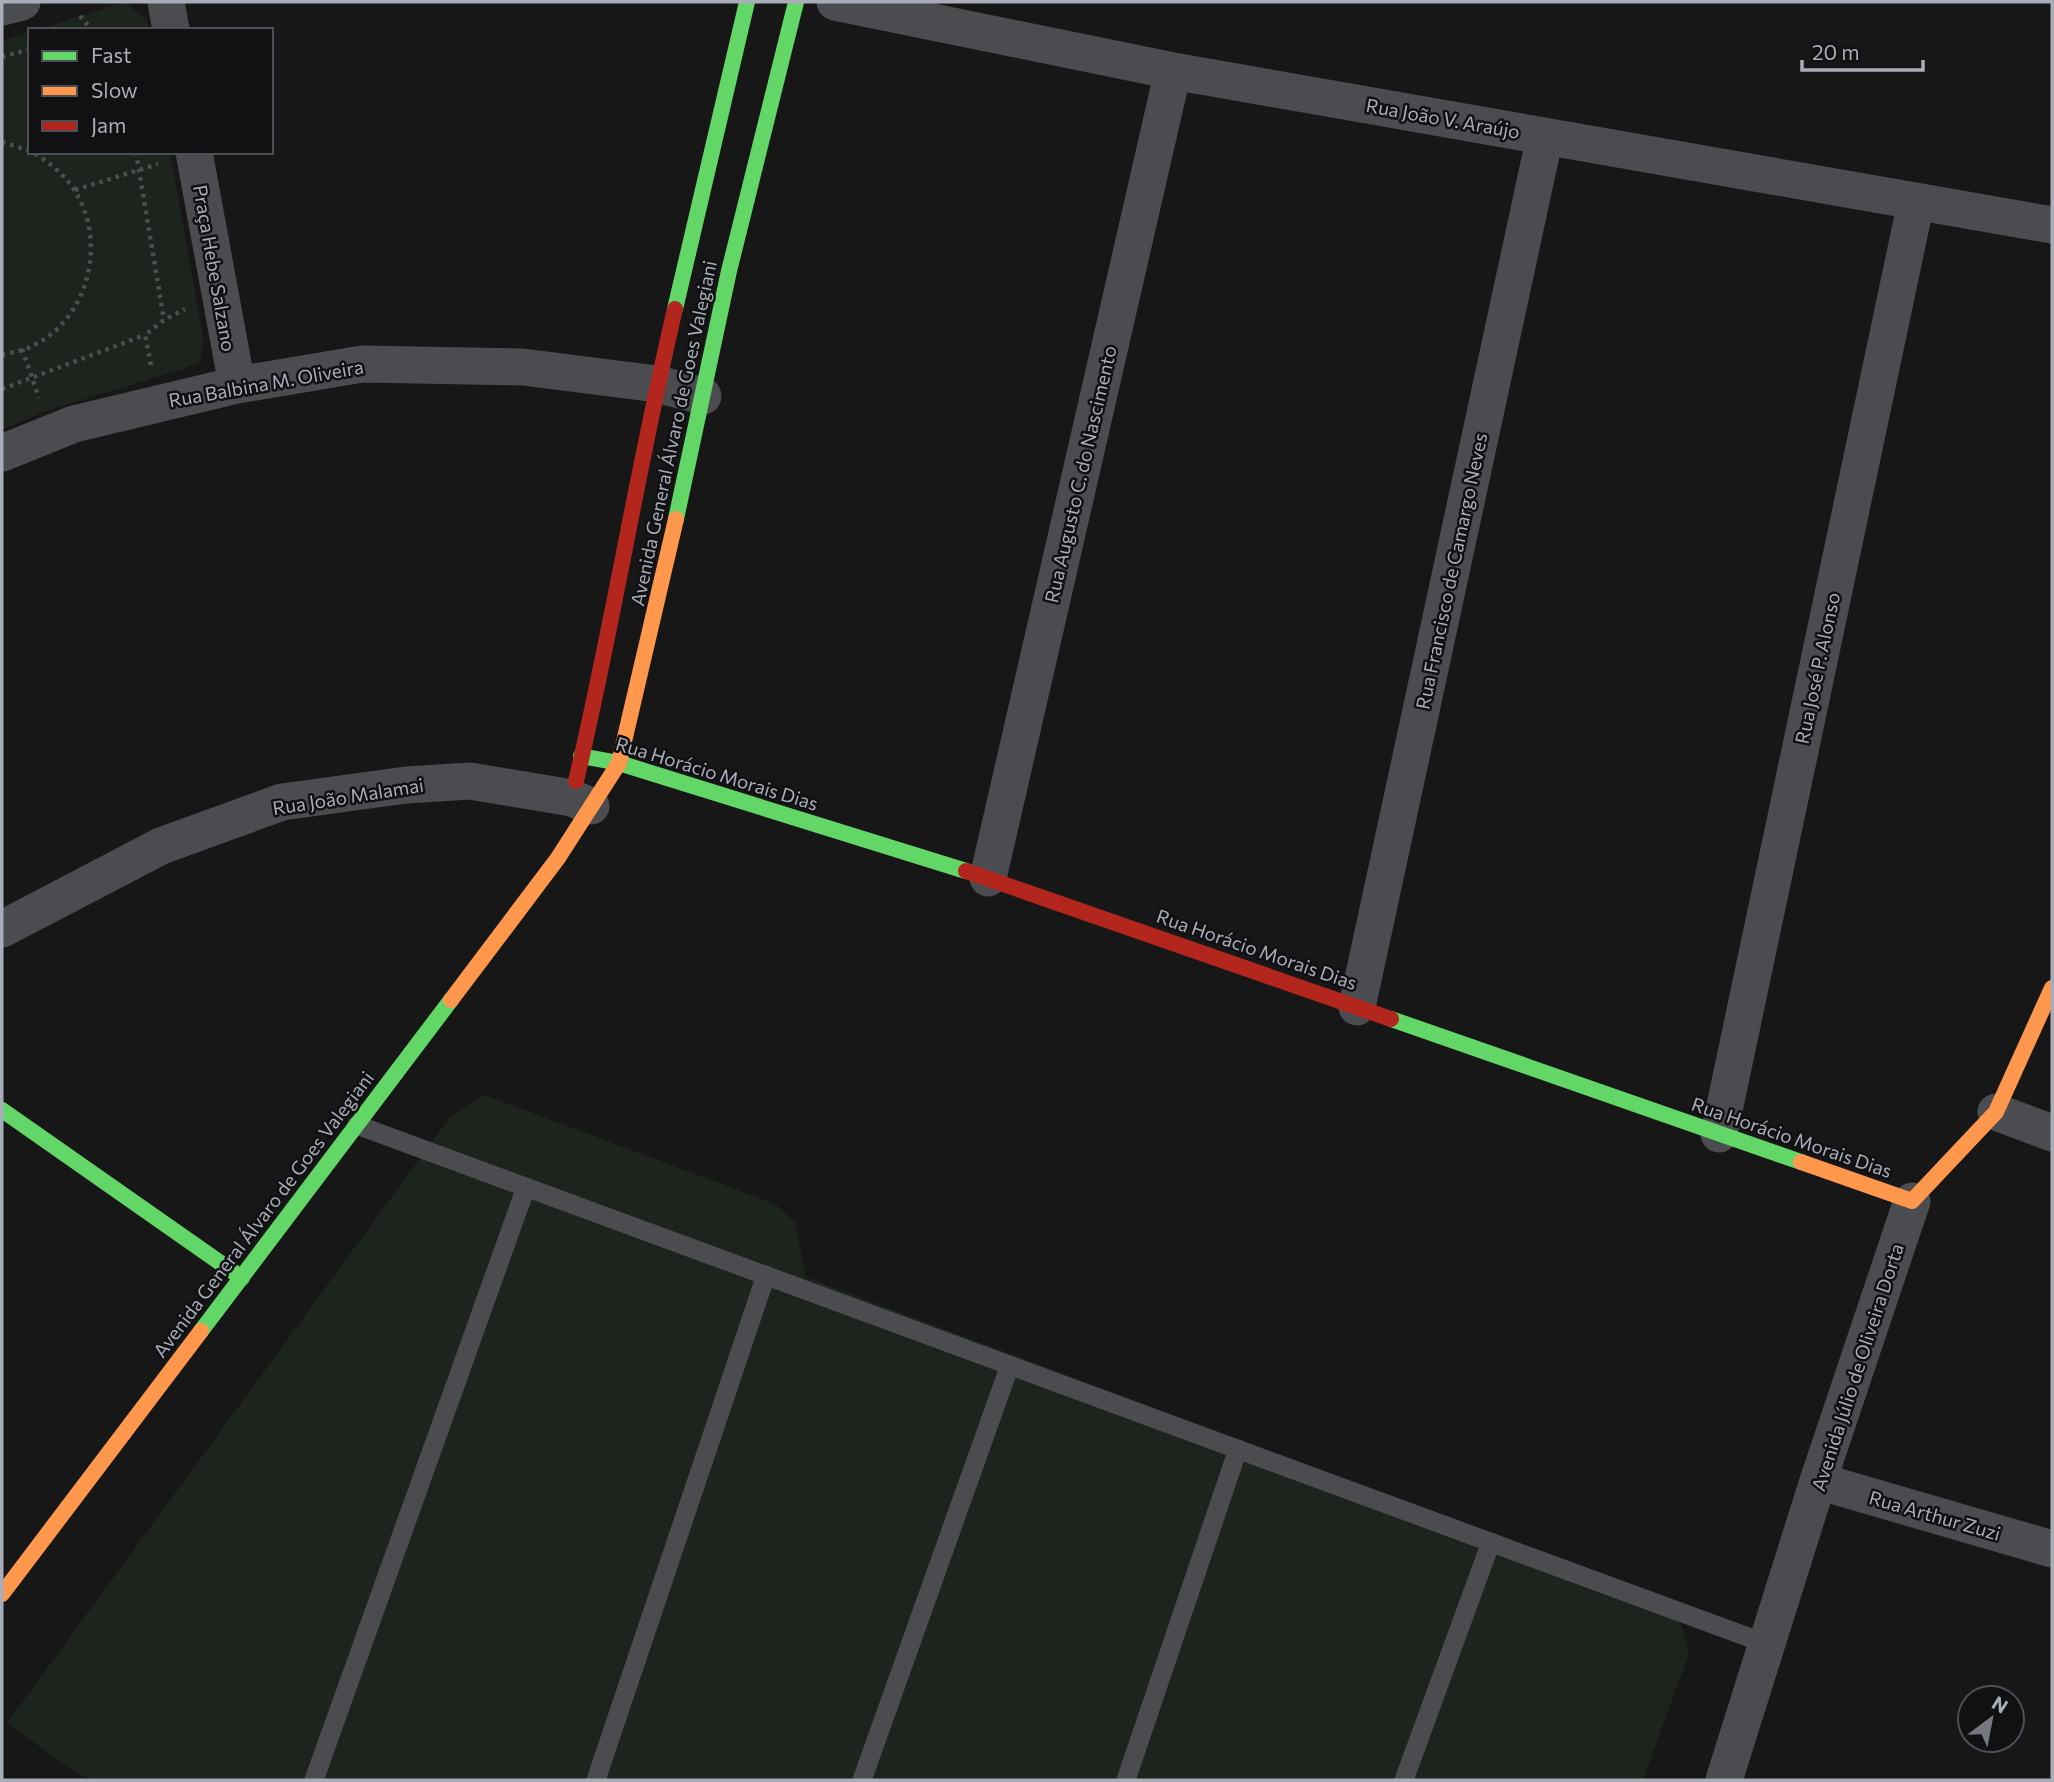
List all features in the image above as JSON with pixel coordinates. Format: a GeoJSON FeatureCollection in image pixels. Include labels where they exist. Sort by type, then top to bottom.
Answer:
{"type":"FeatureCollection","features":[{"type":"Feature","properties":{"kind":"main road","name":"Avenida General Álvaro de Goes Valegiani"},"geometry":{"type":"LineString","coordinates":[[582,802],[581,756],[593,709],[657,384],[747,2]]}},
{"type":"Feature","properties":{"kind":"main road","name":"Avenida General Álvaro de Goes Valegiani"},"geometry":{"type":"LineString","coordinates":[[2,1594],[558,858],[582,802],[619,763],[729,271],[796,2]]}},
{"type":"Feature","properties":{"kind":"main road","name":"Rua Horácio Morais Dias"},"geometry":{"type":"LineString","coordinates":[[581,756],[619,763],[988,878],[1912,1201]]}},
{"type":"Feature","properties":{"kind":"main road","name":"Avenida Júlio de Oliveira Dorta"},"geometry":{"type":"LineString","coordinates":[[1912,1201],[1996,1112],[2052,988]]}},
{"type":"Feature","properties":{"kind":"main road"},"geometry":{"type":"LineString","coordinates":[[2,1110],[242,1279]]}},
{"type":"Feature","properties":{"kind":"street"},"geometry":{"type":"LineString","coordinates":[[2,7],[22,2]]}},
{"type":"Feature","properties":{"kind":"street"},"geometry":{"type":"LineString","coordinates":[[166,2],[172,28]]}},
{"type":"Feature","properties":{"kind":"street","name":"Rua João V. Araújo"},"geometry":{"type":"LineString","coordinates":[[835,2],[1173,71],[2052,225]]}},
{"type":"Feature","properties":{"kind":"street","name":"Rua Augusto C. do Nascimento"},"geometry":{"type":"LineString","coordinates":[[988,878],[1173,71]]}},
{"type":"Feature","properties":{"kind":"street","name":"Rua Francisco de Camargo Neves"},"geometry":{"type":"LineString","coordinates":[[1357,1007],[1545,136]]}},
{"type":"Feature","properties":{"kind":"street","name":"Praça Hebe Salzano"},"geometry":{"type":"LineString","coordinates":[[177,158],[237,385]]}},
{"type":"Feature","properties":{"kind":"street","name":"Rua José P. Alonso"},"geometry":{"type":"LineString","coordinates":[[1719,1134],[1916,202]]}},
{"type":"Feature","properties":{"kind":"street","name":"Rua Balbina M. Oliveira"},"geometry":{"type":"LineString","coordinates":[[2,453],[74,424],[237,385],[362,364],[523,367],[657,384],[703,396]]}},
{"type":"Feature","properties":{"kind":"street","name":"Rua João Malamai"},"geometry":{"type":"LineString","coordinates":[[2,929],[161,846],[282,802],[406,785],[470,780],[582,802]]}},
{"type":"Feature","properties":{"kind":"street"},"geometry":{"type":"LineString","coordinates":[[1996,1112],[2052,1133]]}},
{"type":"Feature","properties":{"kind":"street","name":"Avenida Júlio de Oliveira Dorta"},"geometry":{"type":"LineString","coordinates":[[1724,1780],[1818,1481],[1912,1201]]}},
{"type":"Feature","properties":{"kind":"street","name":"Rua Arthur Zuzi"},"geometry":{"type":"LineString","coordinates":[[1818,1481],[2052,1549]]}},
{"type":"Feature","properties":{"kind":"lane"},"geometry":{"type":"LineString","coordinates":[[357,1125],[1767,1644]]}},
{"type":"Feature","properties":{"kind":"lane"},"geometry":{"type":"LineString","coordinates":[[314,1780],[526,1187]]}},
{"type":"Feature","properties":{"kind":"lane"},"geometry":{"type":"LineString","coordinates":[[596,1780],[766,1275]]}},
{"type":"Feature","properties":{"kind":"lane"},"geometry":{"type":"LineString","coordinates":[[862,1780],[1010,1365]]}},
{"type":"Feature","properties":{"kind":"lane"},"geometry":{"type":"LineString","coordinates":[[1126,1780],[1238,1449]]}},
{"type":"Feature","properties":{"kind":"lane"},"geometry":{"type":"LineString","coordinates":[[1404,1780],[1491,1542]]}},
{"type":"Feature","properties":{"kind":"path"},"geometry":{"type":"LineString","coordinates":[[80,16],[90,28]]}},
{"type":"Feature","properties":{"kind":"path"},"geometry":{"type":"LineString","coordinates":[[2,57],[28,50]]}},
{"type":"Feature","properties":{"kind":"path"},"geometry":{"type":"LineString","coordinates":[[2,142],[28,151]]}},
{"type":"Feature","properties":{"kind":"path"},"geometry":{"type":"LineString","coordinates":[[2,355],[29,348],[57,328],[79,302],[91,269],[92,235],[75,190],[62,173],[34,154]]}},
{"type":"Feature","properties":{"kind":"path"},"geometry":{"type":"LineString","coordinates":[[136,154],[164,320]]}},
{"type":"Feature","properties":{"kind":"path"},"geometry":{"type":"LineString","coordinates":[[75,190],[177,158]]}},
{"type":"Feature","properties":{"kind":"path"},"geometry":{"type":"LineString","coordinates":[[2,389],[145,335],[186,308]]}},
{"type":"Feature","properties":{"kind":"path"},"geometry":{"type":"LineString","coordinates":[[145,335],[152,368]]}},
{"type":"Feature","properties":{"kind":"path"},"geometry":{"type":"LineString","coordinates":[[22,349],[40,401]]}},
{"type":"Feature","properties":{"kind":"shaded area"},"geometry":{"type":"Polygon","coordinates":[[[124,2],[147,19],[149,28],[43,28],[124,2]]]}},
{"type":"Feature","properties":{"kind":"shaded area"},"geometry":{"type":"Polygon","coordinates":[[[28,33],[28,154],[170,154],[204,342],[200,361],[183,369],[43,412],[2,430],[2,41],[28,33]]]}},
{"type":"Feature","properties":{"kind":"shaded area"},"geometry":{"type":"Polygon","coordinates":[[[485,1095],[775,1204],[795,1222],[806,1277],[1675,1604],[1689,1653],[1643,1780],[94,1780],[78,1774],[7,1723],[451,1116],[485,1095]]]}},
{"type":"Feature","properties":{"kind":"traffic: fast"},"geometry":{"type":"LineString","coordinates":[[675,309],[747,2]]}},
{"type":"Feature","properties":{"kind":"traffic: fast"},"geometry":{"type":"LineString","coordinates":[[676,519],[729,271],[796,2]]}},
{"type":"Feature","properties":{"kind":"traffic: fast"},"geometry":{"type":"LineString","coordinates":[[581,756],[619,763],[966,871]]}},
{"type":"Feature","properties":{"kind":"traffic: fast"},"geometry":{"type":"LineString","coordinates":[[201,1331],[451,1000]]}},
{"type":"Feature","properties":{"kind":"traffic: fast"},"geometry":{"type":"LineString","coordinates":[[1391,1019],[1801,1162]]}},
{"type":"Feature","properties":{"kind":"traffic: fast"},"geometry":{"type":"LineString","coordinates":[[2,1110],[242,1278]]}},
{"type":"Feature","properties":{"kind":"traffic: slow"},"geometry":{"type":"LineString","coordinates":[[451,1000],[558,858],[619,763],[676,519]]}},
{"type":"Feature","properties":{"kind":"traffic: slow"},"geometry":{"type":"LineString","coordinates":[[1801,1162],[1912,1201],[1996,1112],[2052,988]]}},
{"type":"Feature","properties":{"kind":"traffic: slow"},"geometry":{"type":"LineString","coordinates":[[2,1594],[201,1331]]}},
{"type":"Feature","properties":{"kind":"traffic: jam"},"geometry":{"type":"LineString","coordinates":[[576,781],[675,309]]}},
{"type":"Feature","properties":{"kind":"traffic: jam"},"geometry":{"type":"LineString","coordinates":[[966,871],[1391,1019]]}}]}
